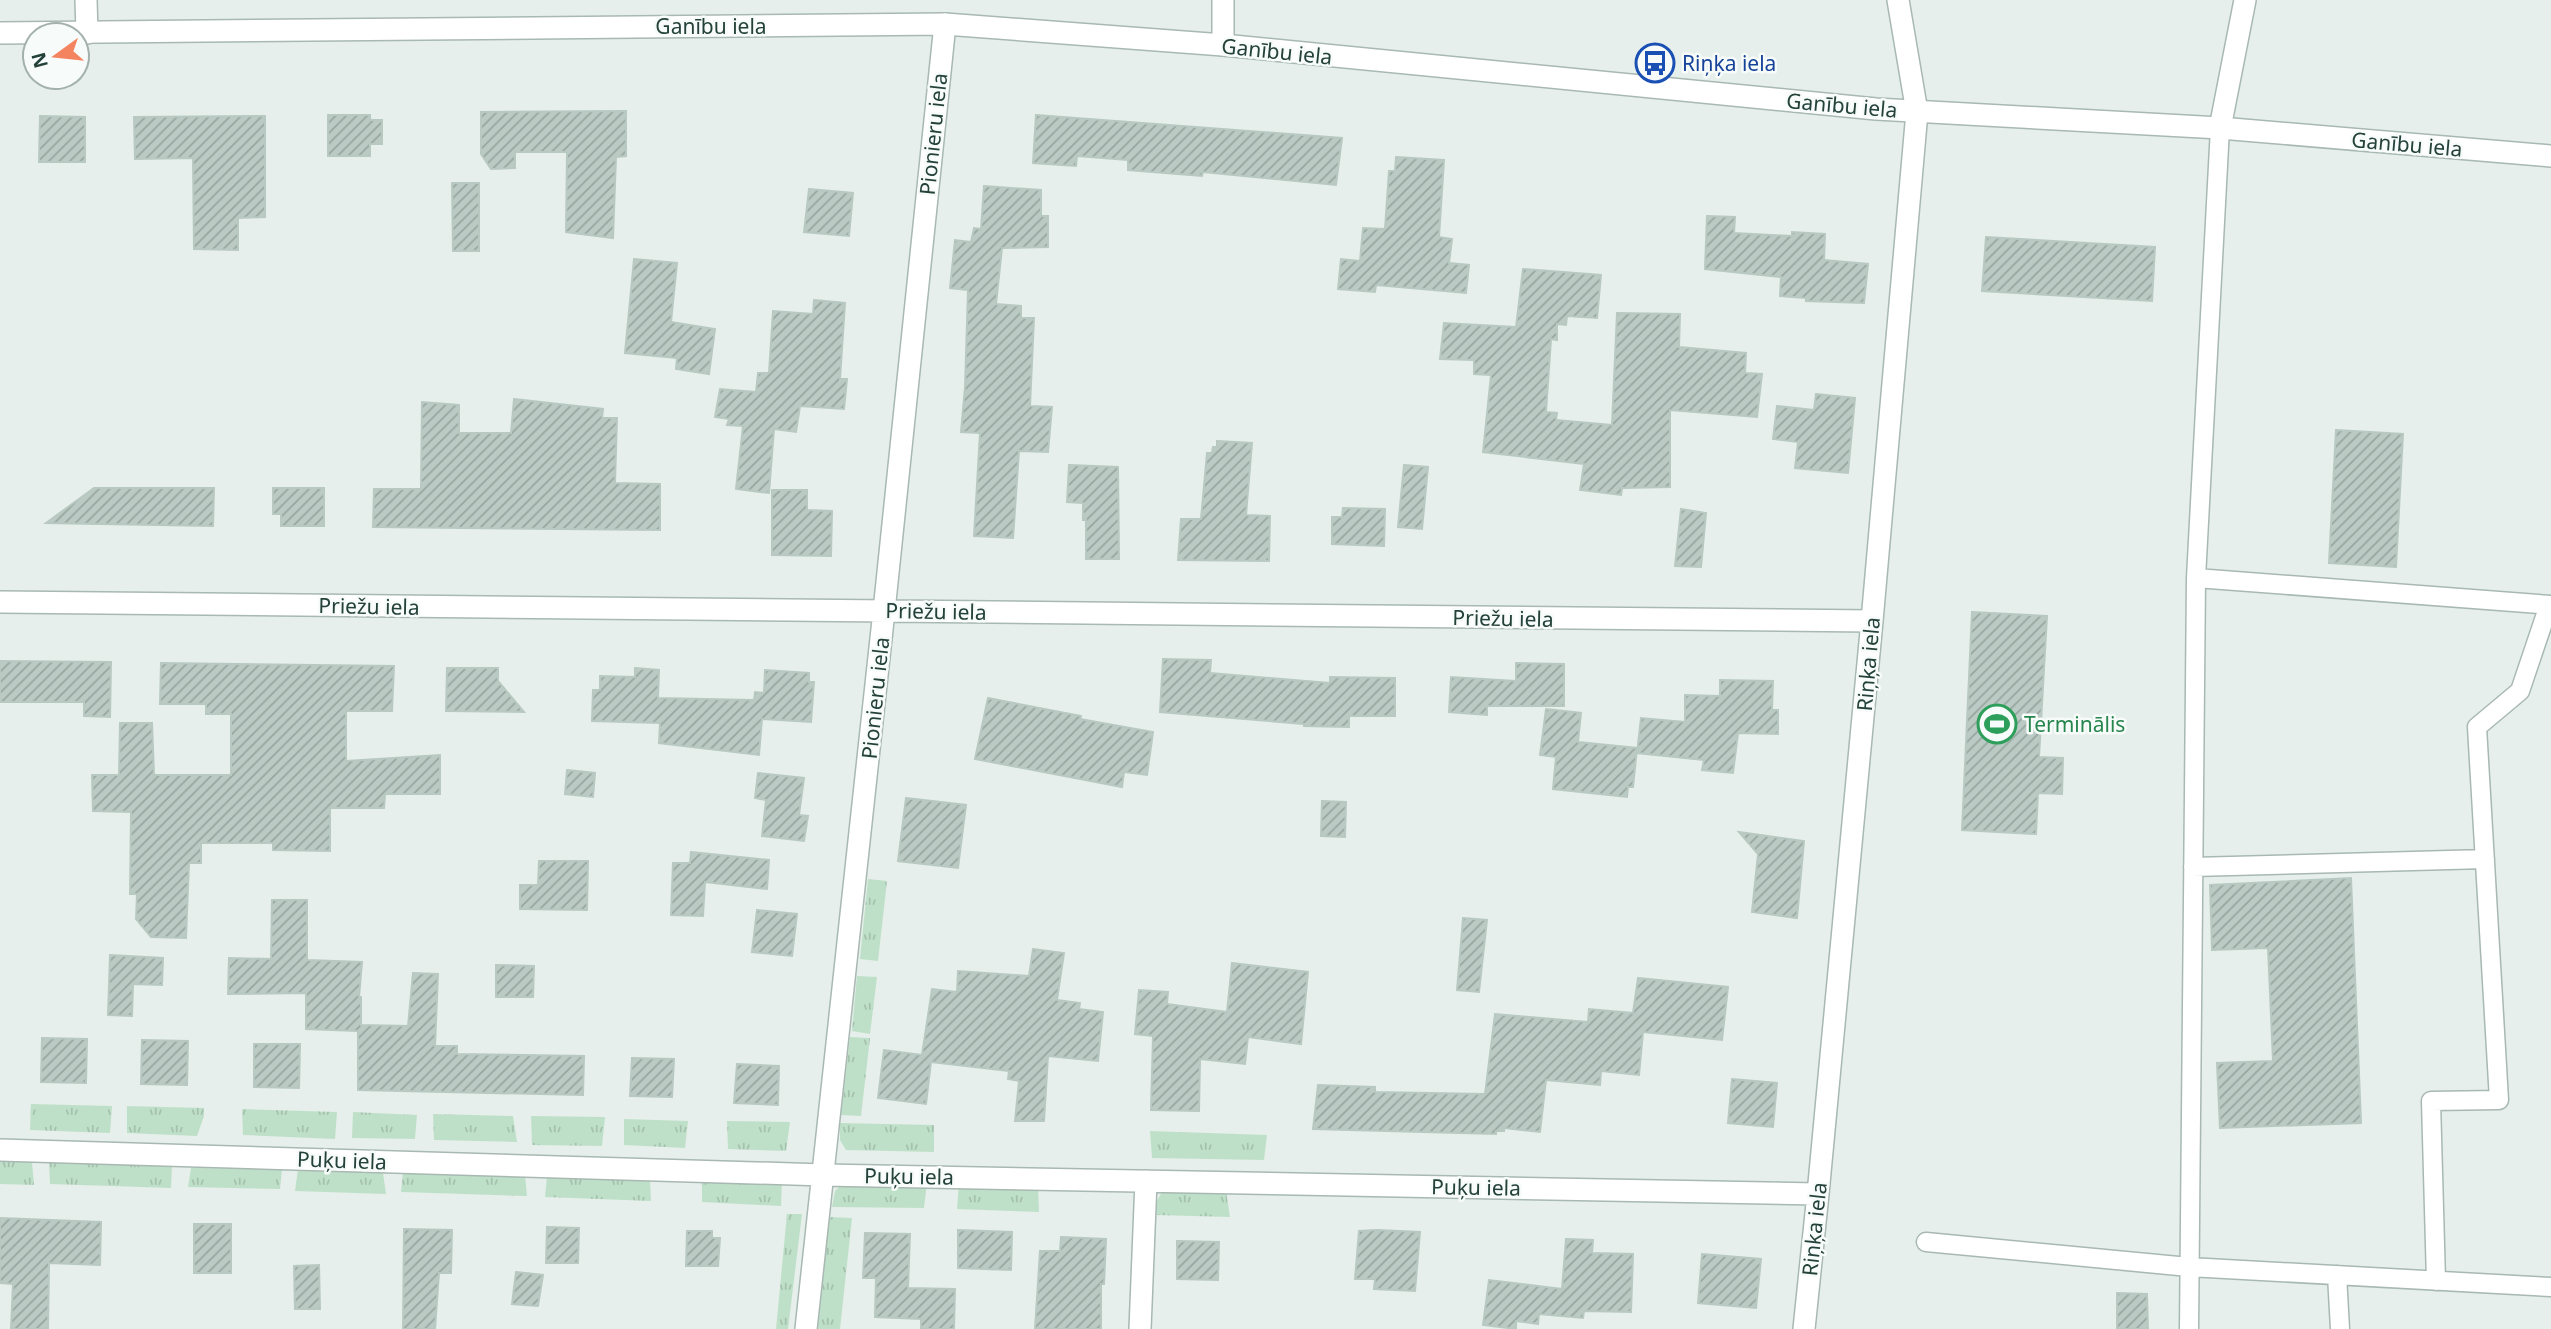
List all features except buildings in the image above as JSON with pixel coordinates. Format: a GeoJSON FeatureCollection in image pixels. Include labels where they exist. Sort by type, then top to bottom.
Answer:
{"type":"FeatureCollection","features":[{"type":"Feature","properties":{"kind":"street"},"geometry":{"type":"LineString","coordinates":[[86,0],[87,21]]}},
{"type":"Feature","properties":{"kind":"street"},"geometry":{"type":"LineString","coordinates":[[1223,0],[1223,45]]}},
{"type":"Feature","properties":{"kind":"street","name":"Riņķa iela"},"geometry":{"type":"LineString","coordinates":[[1804,1329],[1872,621],[1917,112],[1898,0]]}},
{"type":"Feature","properties":{"kind":"street"},"geometry":{"type":"LineString","coordinates":[[2220,128],[2245,0]]}},
{"type":"Feature","properties":{"kind":"street","name":"Ganību iela"},"geometry":{"type":"LineString","coordinates":[[91,33],[945,24],[1223,45],[1917,112],[2220,128],[2551,156]]}},
{"type":"Feature","properties":{"kind":"street","name":"Pionieru iela"},"geometry":{"type":"LineString","coordinates":[[806,1329],[945,24]]}},
{"type":"Feature","properties":{"kind":"street","name":"Ganību iela"},"geometry":{"type":"LineString","coordinates":[[0,33],[21,33]]}},
{"type":"Feature","properties":{"kind":"street","name":"Priežu iela"},"geometry":{"type":"LineString","coordinates":[[0,602],[1872,621]]}},
{"type":"Feature","properties":{"kind":"street","name":"Puķu iela"},"geometry":{"type":"LineString","coordinates":[[0,1150],[824,1175],[1818,1194]]}},
{"type":"Feature","properties":{"kind":"street"},"geometry":{"type":"LineString","coordinates":[[1140,1329],[1146,1181]]}},
{"type":"Feature","properties":{"kind":"lane"},"geometry":{"type":"LineString","coordinates":[[2189,1329],[2196,578],[2220,128]]}},
{"type":"Feature","properties":{"kind":"lane"},"geometry":{"type":"LineString","coordinates":[[2196,578],[2550,605],[2520,691],[2477,727],[2499,1100],[2431,1101],[2436,1281]]}},
{"type":"Feature","properties":{"kind":"lane"},"geometry":{"type":"LineString","coordinates":[[2193,867],[2485,859]]}},
{"type":"Feature","properties":{"kind":"lane"},"geometry":{"type":"LineString","coordinates":[[1926,1242],[2189,1267],[2551,1287]]}},
{"type":"Feature","properties":{"kind":"lane"},"geometry":{"type":"LineString","coordinates":[[2337,1275],[2340,1329]]}},
{"type":"Feature","properties":{"kind":"green space"},"geometry":{"type":"Polygon","coordinates":[[[868,879],[887,881],[878,961],[860,959],[868,879]]]}},
{"type":"Feature","properties":{"kind":"green space"},"geometry":{"type":"Polygon","coordinates":[[[857,976],[877,977],[870,1034],[852,1031],[857,976]]]}},
{"type":"Feature","properties":{"kind":"green space"},"geometry":{"type":"Polygon","coordinates":[[[850,1037],[870,1038],[861,1116],[841,1115],[850,1037]]]}},
{"type":"Feature","properties":{"kind":"green space"},"geometry":{"type":"Polygon","coordinates":[[[31,1104],[112,1106],[110,1133],[30,1130],[31,1104]]]}},
{"type":"Feature","properties":{"kind":"green space"},"geometry":{"type":"Polygon","coordinates":[[[127,1106],[204,1108],[204,1116],[197,1136],[127,1133],[127,1106]]]}},
{"type":"Feature","properties":{"kind":"green space"},"geometry":{"type":"Polygon","coordinates":[[[242,1109],[337,1112],[335,1139],[243,1135],[242,1109]]]}},
{"type":"Feature","properties":{"kind":"green space"},"geometry":{"type":"Polygon","coordinates":[[[353,1112],[417,1115],[415,1139],[352,1138],[353,1112]]]}},
{"type":"Feature","properties":{"kind":"green space"},"geometry":{"type":"Polygon","coordinates":[[[433,1114],[513,1116],[517,1142],[434,1140],[433,1114]]]}},
{"type":"Feature","properties":{"kind":"green space"},"geometry":{"type":"Polygon","coordinates":[[[531,1116],[605,1117],[602,1146],[532,1145],[531,1116]]]}},
{"type":"Feature","properties":{"kind":"green space"},"geometry":{"type":"Polygon","coordinates":[[[624,1119],[688,1121],[685,1148],[624,1145],[624,1119]]]}},
{"type":"Feature","properties":{"kind":"green space"},"geometry":{"type":"Polygon","coordinates":[[[727,1121],[790,1122],[786,1151],[728,1149],[727,1121]]]}},
{"type":"Feature","properties":{"kind":"green space"},"geometry":{"type":"Polygon","coordinates":[[[840,1123],[934,1125],[934,1152],[846,1150],[840,1140],[840,1123]]]}},
{"type":"Feature","properties":{"kind":"green space"},"geometry":{"type":"Polygon","coordinates":[[[1150,1131],[1267,1135],[1264,1160],[1152,1158],[1150,1131]]]}},
{"type":"Feature","properties":{"kind":"green space"},"geometry":{"type":"Polygon","coordinates":[[[0,1161],[32,1162],[34,1185],[0,1184],[0,1161]]]}},
{"type":"Feature","properties":{"kind":"green space"},"geometry":{"type":"Polygon","coordinates":[[[49,1162],[172,1165],[171,1188],[50,1184],[49,1162]]]}},
{"type":"Feature","properties":{"kind":"green space"},"geometry":{"type":"Polygon","coordinates":[[[191,1168],[282,1169],[280,1189],[188,1187],[191,1168]]]}},
{"type":"Feature","properties":{"kind":"green space"},"geometry":{"type":"Polygon","coordinates":[[[298,1169],[383,1173],[386,1194],[295,1191],[298,1169]]]}},
{"type":"Feature","properties":{"kind":"green space"},"geometry":{"type":"Polygon","coordinates":[[[403,1172],[525,1176],[527,1196],[401,1192],[403,1172]]]}},
{"type":"Feature","properties":{"kind":"green space"},"geometry":{"type":"Polygon","coordinates":[[[547,1176],[650,1179],[651,1201],[545,1197],[547,1176]]]}},
{"type":"Feature","properties":{"kind":"green space"},"geometry":{"type":"Polygon","coordinates":[[[702,1180],[782,1181],[781,1206],[702,1202],[702,1180]]]}},
{"type":"Feature","properties":{"kind":"green space"},"geometry":{"type":"Polygon","coordinates":[[[927,1183],[924,1208],[832,1207],[835,1191],[842,1184],[927,1183]]]}},
{"type":"Feature","properties":{"kind":"green space"},"geometry":{"type":"Polygon","coordinates":[[[959,1184],[1038,1187],[1039,1212],[957,1209],[959,1184]]]}},
{"type":"Feature","properties":{"kind":"green space"},"geometry":{"type":"Polygon","coordinates":[[[1163,1190],[1226,1191],[1230,1217],[1156,1215],[1157,1201],[1163,1190]]]}},
{"type":"Feature","properties":{"kind":"green space"},"geometry":{"type":"Polygon","coordinates":[[[787,1214],[802,1214],[788,1329],[776,1329],[787,1214]]]}},
{"type":"Feature","properties":{"kind":"green space"},"geometry":{"type":"Polygon","coordinates":[[[829,1217],[852,1218],[840,1329],[818,1329],[829,1217]]]}},
{"type":"Feature","properties":{"kind":"place","name":"Riņķa iela"},"geometry":{"type":"Point","coordinates":[1655,63]}},
{"type":"Feature","properties":{"kind":"place","name":"Terminālis"},"geometry":{"type":"Point","coordinates":[1997,724]}}]}
